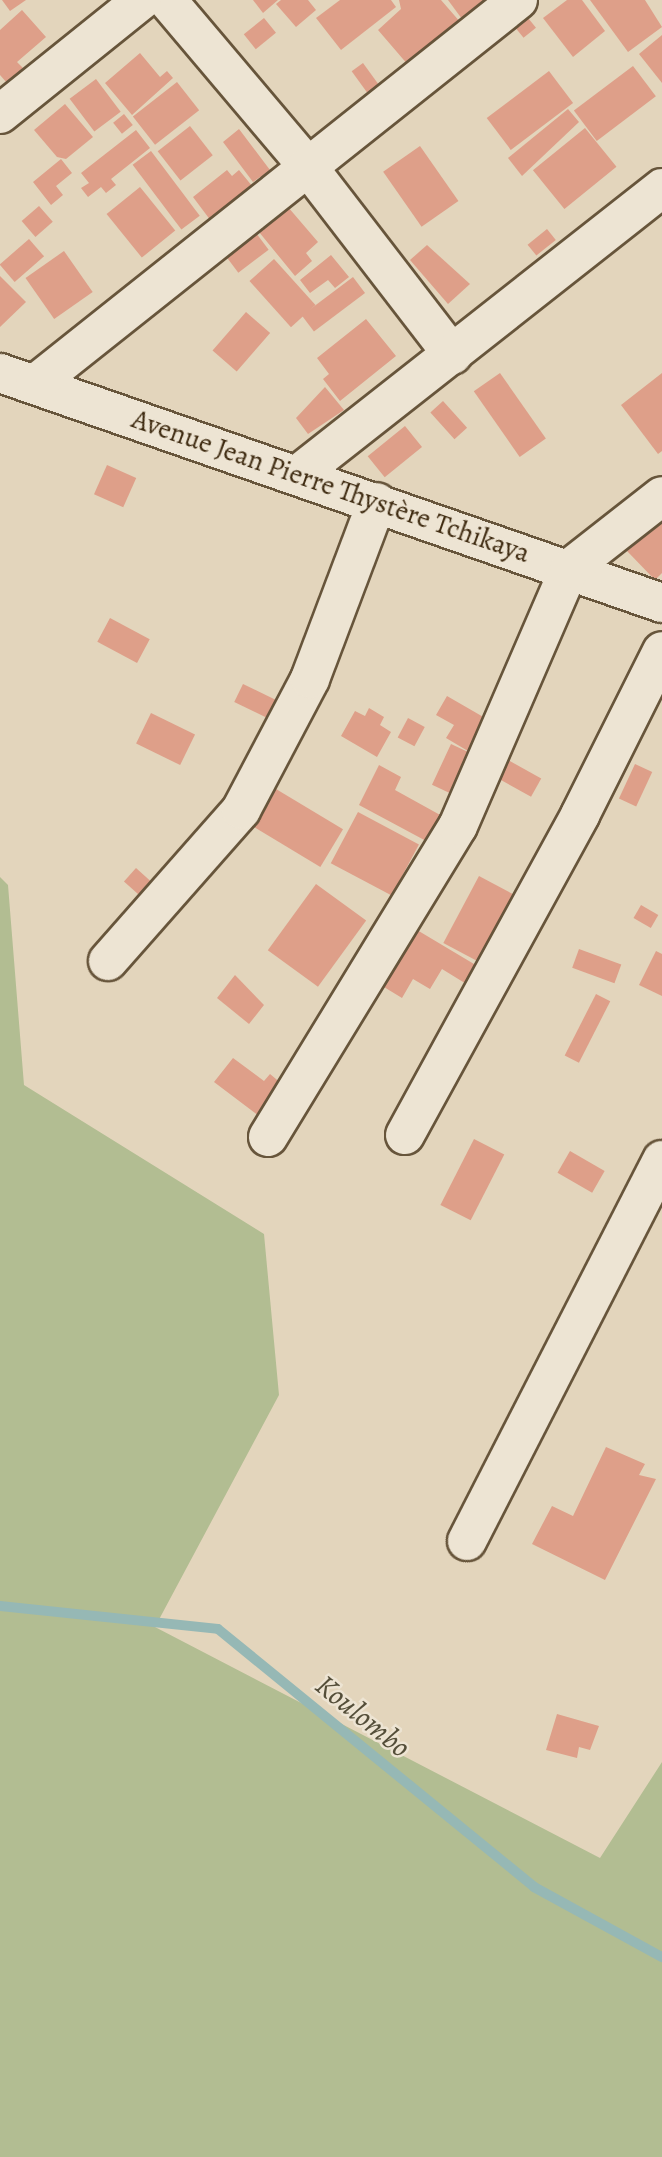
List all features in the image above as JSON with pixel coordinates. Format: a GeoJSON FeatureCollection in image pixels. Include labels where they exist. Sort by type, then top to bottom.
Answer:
{"type":"FeatureCollection","features":[{"type":"Feature","properties":{"kind":"street"},"geometry":{"type":"LineString","coordinates":[[0,114],[142,0]]}},
{"type":"Feature","properties":{"kind":"street"},"geometry":{"type":"LineString","coordinates":[[166,0],[308,167],[453,355]]}},
{"type":"Feature","properties":{"kind":"street"},"geometry":{"type":"LineString","coordinates":[[18,378],[308,167],[517,0]]}},
{"type":"Feature","properties":{"kind":"street"},"geometry":{"type":"LineString","coordinates":[[300,473],[662,188]]}},
{"type":"Feature","properties":{"kind":"street","name":"Avenue Jean Pierre Thystère Tchikaya"},"geometry":{"type":"LineString","coordinates":[[18,378],[300,473],[662,603]]}},
{"type":"Feature","properties":{"kind":"street"},"geometry":{"type":"LineString","coordinates":[[268,1136],[458,826],[569,569],[662,496]]}},
{"type":"Feature","properties":{"kind":"street"},"geometry":{"type":"LineString","coordinates":[[108,961],[241,810],[310,679],[377,502]]}},
{"type":"Feature","properties":{"kind":"street"},"geometry":{"type":"LineString","coordinates":[[405,1135],[580,815],[662,651]]}},
{"type":"Feature","properties":{"kind":"street"},"geometry":{"type":"LineString","coordinates":[[467,1541],[662,1160]]}},
{"type":"Feature","properties":{"kind":"green space"},"geometry":{"type":"Polygon","coordinates":[[[0,877],[8,885],[24,1085],[264,1234],[279,1395],[155,1627],[600,1858],[662,1762],[662,2157],[0,2157],[0,877]]]}},
{"type":"Feature","properties":{"kind":"building"},"geometry":{"type":"Polygon","coordinates":[[[2,0],[26,0],[10,11],[2,0]]]}},
{"type":"Feature","properties":{"kind":"building"},"geometry":{"type":"Polygon","coordinates":[[[253,0],[278,0],[263,13],[253,0]]]}},
{"type":"Feature","properties":{"kind":"building"},"geometry":{"type":"Polygon","coordinates":[[[281,0],[308,0],[316,10],[296,27],[276,4],[281,0]]]}},
{"type":"Feature","properties":{"kind":"building"},"geometry":{"type":"Polygon","coordinates":[[[340,0],[391,0],[396,7],[341,50],[316,18],[340,0]]]}},
{"type":"Feature","properties":{"kind":"building"},"geometry":{"type":"Polygon","coordinates":[[[399,0],[441,0],[461,23],[409,66],[378,30],[401,9],[399,0]]]}},
{"type":"Feature","properties":{"kind":"building"},"geometry":{"type":"Polygon","coordinates":[[[448,0],[485,0],[462,19],[448,0]]]}},
{"type":"Feature","properties":{"kind":"building"},"geometry":{"type":"Polygon","coordinates":[[[567,0],[582,0],[605,31],[573,57],[543,18],[567,0]]]}},
{"type":"Feature","properties":{"kind":"building"},"geometry":{"type":"Polygon","coordinates":[[[590,0],[645,0],[662,27],[628,52],[590,0]]]}},
{"type":"Feature","properties":{"kind":"building"},"geometry":{"type":"Polygon","coordinates":[[[22,10],[46,37],[17,62],[23,68],[7,83],[0,75],[0,30],[22,10]]]}},
{"type":"Feature","properties":{"kind":"building"},"geometry":{"type":"Polygon","coordinates":[[[524,13],[536,28],[524,38],[512,23],[524,13]]]}},
{"type":"Feature","properties":{"kind":"building"},"geometry":{"type":"Polygon","coordinates":[[[264,18],[276,33],[256,49],[244,34],[264,18]]]}},
{"type":"Feature","properties":{"kind":"building"},"geometry":{"type":"Polygon","coordinates":[[[662,35],[662,83],[639,54],[662,35]]]}},
{"type":"Feature","properties":{"kind":"building"},"geometry":{"type":"Polygon","coordinates":[[[140,53],[160,77],[167,71],[173,78],[132,115],[105,83],[140,53]]]}},
{"type":"Feature","properties":{"kind":"building"},"geometry":{"type":"Polygon","coordinates":[[[363,63],[380,86],[369,95],[352,71],[363,63]]]}},
{"type":"Feature","properties":{"kind":"building"},"geometry":{"type":"Polygon","coordinates":[[[633,66],[656,96],[597,141],[574,111],[633,66]]]}},
{"type":"Feature","properties":{"kind":"building"},"geometry":{"type":"Polygon","coordinates":[[[549,71],[573,103],[511,150],[487,118],[549,71]]]}},
{"type":"Feature","properties":{"kind":"building"},"geometry":{"type":"Polygon","coordinates":[[[96,79],[121,112],[94,132],[70,99],[96,79]]]}},
{"type":"Feature","properties":{"kind":"building"},"geometry":{"type":"Polygon","coordinates":[[[177,82],[199,110],[155,145],[133,116],[177,82]]]}},
{"type":"Feature","properties":{"kind":"building"},"geometry":{"type":"Polygon","coordinates":[[[65,104],[93,137],[66,159],[57,157],[34,130],[65,104]]]}},
{"type":"Feature","properties":{"kind":"building"},"geometry":{"type":"Polygon","coordinates":[[[568,109],[579,122],[522,176],[508,158],[568,109]]]}},
{"type":"Feature","properties":{"kind":"building"},"geometry":{"type":"Polygon","coordinates":[[[124,114],[133,125],[122,134],[113,123],[124,114]]]}},
{"type":"Feature","properties":{"kind":"building"},"geometry":{"type":"Polygon","coordinates":[[[190,126],[213,155],[180,180],[158,151],[190,126]]]}},
{"type":"Feature","properties":{"kind":"building"},"geometry":{"type":"Polygon","coordinates":[[[585,128],[616,167],[564,209],[533,170],[585,128]]]}},
{"type":"Feature","properties":{"kind":"building"},"geometry":{"type":"Polygon","coordinates":[[[239,129],[276,178],[267,186],[260,177],[253,182],[223,142],[239,129]]]}},
{"type":"Feature","properties":{"kind":"building"},"geometry":{"type":"Polygon","coordinates":[[[136,130],[150,148],[111,179],[116,185],[106,193],[101,187],[88,197],[81,188],[89,183],[81,173],[136,130]]]}},
{"type":"Feature","properties":{"kind":"building"},"geometry":{"type":"Polygon","coordinates":[[[420,146],[458,201],[422,227],[383,172],[420,146]]]}},
{"type":"Feature","properties":{"kind":"building"},"geometry":{"type":"Polygon","coordinates":[[[151,151],[200,216],[181,230],[133,165],[151,151]]]}},
{"type":"Feature","properties":{"kind":"building"},"geometry":{"type":"Polygon","coordinates":[[[61,159],[72,173],[56,186],[63,195],[51,205],[33,182],[61,159]]]}},
{"type":"Feature","properties":{"kind":"building"},"geometry":{"type":"Polygon","coordinates":[[[227,170],[232,176],[239,170],[257,192],[214,225],[193,197],[227,170]]]}},
{"type":"Feature","properties":{"kind":"building"},"geometry":{"type":"Polygon","coordinates":[[[140,187],[175,231],[142,258],[107,214],[140,187]]]}},
{"type":"Feature","properties":{"kind":"building"},"geometry":{"type":"Polygon","coordinates":[[[39,206],[53,222],[35,237],[22,221],[39,206]]]}},
{"type":"Feature","properties":{"kind":"building"},"geometry":{"type":"Polygon","coordinates":[[[288,207],[318,242],[306,253],[312,261],[295,276],[259,232],[288,207]]]}},
{"type":"Feature","properties":{"kind":"building"},"geometry":{"type":"Polygon","coordinates":[[[253,229],[269,250],[238,273],[223,252],[253,229]]]}},
{"type":"Feature","properties":{"kind":"building"},"geometry":{"type":"Polygon","coordinates":[[[547,229],[556,240],[536,256],[528,245],[547,229]]]}},
{"type":"Feature","properties":{"kind":"building"},"geometry":{"type":"Polygon","coordinates":[[[29,239],[44,256],[15,282],[0,264],[29,239]]]}},
{"type":"Feature","properties":{"kind":"building"},"geometry":{"type":"Polygon","coordinates":[[[427,245],[470,284],[448,304],[410,260],[427,245]]]}},
{"type":"Feature","properties":{"kind":"building"},"geometry":{"type":"Polygon","coordinates":[[[64,251],[93,292],[54,319],[25,278],[64,251]]]}},
{"type":"Feature","properties":{"kind":"building"},"geometry":{"type":"Polygon","coordinates":[[[331,255],[349,277],[335,288],[328,280],[310,293],[300,280],[331,255]]]}},
{"type":"Feature","properties":{"kind":"building"},"geometry":{"type":"Polygon","coordinates":[[[274,259],[315,305],[291,327],[249,281],[274,259]]]}},
{"type":"Feature","properties":{"kind":"building"},"geometry":{"type":"Polygon","coordinates":[[[0,276],[26,302],[0,327],[0,276]]]}},
{"type":"Feature","properties":{"kind":"building"},"geometry":{"type":"Polygon","coordinates":[[[353,277],[365,293],[314,331],[302,316],[353,277]]]}},
{"type":"Feature","properties":{"kind":"building"},"geometry":{"type":"Polygon","coordinates":[[[246,312],[270,333],[237,371],[213,350],[246,312]]]}},
{"type":"Feature","properties":{"kind":"building"},"geometry":{"type":"Polygon","coordinates":[[[366,319],[396,356],[340,401],[323,379],[329,374],[317,358],[366,319]]]}},
{"type":"Feature","properties":{"kind":"building"},"geometry":{"type":"Polygon","coordinates":[[[500,373],[546,439],[520,457],[474,391],[500,373]]]}},
{"type":"Feature","properties":{"kind":"building"},"geometry":{"type":"Polygon","coordinates":[[[662,373],[662,451],[658,454],[621,405],[662,373]]]}},
{"type":"Feature","properties":{"kind":"building"},"geometry":{"type":"Polygon","coordinates":[[[325,387],[344,410],[308,434],[296,418],[325,387]]]}},
{"type":"Feature","properties":{"kind":"building"},"geometry":{"type":"Polygon","coordinates":[[[443,401],[467,428],[454,439],[430,412],[443,401]]]}},
{"type":"Feature","properties":{"kind":"building"},"geometry":{"type":"Polygon","coordinates":[[[405,426],[422,447],[385,477],[368,456],[405,426]]]}},
{"type":"Feature","properties":{"kind":"building"},"geometry":{"type":"Polygon","coordinates":[[[107,465],[136,478],[123,507],[94,494],[107,465]]]}},
{"type":"Feature","properties":{"kind":"building"},"geometry":{"type":"Polygon","coordinates":[[[662,522],[662,573],[655,580],[627,551],[662,522]]]}},
{"type":"Feature","properties":{"kind":"building"},"geometry":{"type":"Polygon","coordinates":[[[110,618],[150,639],[137,663],[97,642],[110,618]]]}},
{"type":"Feature","properties":{"kind":"building"},"geometry":{"type":"Polygon","coordinates":[[[243,684],[282,703],[273,721],[234,702],[243,684]]]}},
{"type":"Feature","properties":{"kind":"building"},"geometry":{"type":"Polygon","coordinates":[[[447,696],[492,722],[473,754],[446,738],[454,725],[436,715],[447,696]]]}},
{"type":"Feature","properties":{"kind":"building"},"geometry":{"type":"Polygon","coordinates":[[[369,708],[384,717],[380,725],[391,732],[377,757],[341,736],[355,711],[365,716],[369,708]]]}},
{"type":"Feature","properties":{"kind":"building"},"geometry":{"type":"Polygon","coordinates":[[[151,713],[195,734],[180,765],[136,744],[151,713]]]}},
{"type":"Feature","properties":{"kind":"building"},"geometry":{"type":"Polygon","coordinates":[[[408,718],[425,727],[414,746],[398,737],[408,718]]]}},
{"type":"Feature","properties":{"kind":"building"},"geometry":{"type":"Polygon","coordinates":[[[451,744],[472,754],[453,795],[432,785],[451,744]]]}},
{"type":"Feature","properties":{"kind":"building"},"geometry":{"type":"Polygon","coordinates":[[[508,760],[541,778],[531,797],[498,778],[508,760]]]}},
{"type":"Feature","properties":{"kind":"building"},"geometry":{"type":"Polygon","coordinates":[[[635,764],[652,772],[636,806],[619,798],[635,764]]]}},
{"type":"Feature","properties":{"kind":"building"},"geometry":{"type":"Polygon","coordinates":[[[379,765],[401,777],[395,790],[442,816],[428,842],[359,805],[379,765]]]}},
{"type":"Feature","properties":{"kind":"building"},"geometry":{"type":"Polygon","coordinates":[[[271,786],[343,829],[320,867],[248,824],[271,786]]]}},
{"type":"Feature","properties":{"kind":"building"},"geometry":{"type":"Polygon","coordinates":[[[358,812],[419,844],[392,896],[331,863],[358,812]]]}},
{"type":"Feature","properties":{"kind":"building"},"geometry":{"type":"Polygon","coordinates":[[[136,868],[157,887],[145,900],[124,881],[136,868]]]}},
{"type":"Feature","properties":{"kind":"building"},"geometry":{"type":"Polygon","coordinates":[[[479,876],[529,903],[494,970],[443,943],[479,876]]]}},
{"type":"Feature","properties":{"kind":"building"},"geometry":{"type":"Polygon","coordinates":[[[316,884],[366,920],[318,987],[268,950],[316,884]]]}},
{"type":"Feature","properties":{"kind":"building"},"geometry":{"type":"Polygon","coordinates":[[[641,905],[658,915],[651,928],[634,918],[641,905]]]}},
{"type":"Feature","properties":{"kind":"building"},"geometry":{"type":"Polygon","coordinates":[[[412,927],[479,967],[468,985],[442,969],[430,989],[413,979],[402,998],[379,984],[412,927]]]}},
{"type":"Feature","properties":{"kind":"building"},"geometry":{"type":"Polygon","coordinates":[[[579,949],[621,964],[614,983],[572,968],[579,949]]]}},
{"type":"Feature","properties":{"kind":"building"},"geometry":{"type":"Polygon","coordinates":[[[656,951],[662,954],[662,996],[639,985],[656,951]]]}},
{"type":"Feature","properties":{"kind":"building"},"geometry":{"type":"Polygon","coordinates":[[[235,975],[264,1005],[249,1024],[217,998],[235,975]]]}},
{"type":"Feature","properties":{"kind":"building"},"geometry":{"type":"Polygon","coordinates":[[[596,994],[610,1001],[579,1063],[565,1055],[596,994]]]}},
{"type":"Feature","properties":{"kind":"building"},"geometry":{"type":"Polygon","coordinates":[[[233,1058],[264,1081],[270,1074],[282,1084],[259,1116],[214,1082],[233,1058]]]}},
{"type":"Feature","properties":{"kind":"building"},"geometry":{"type":"Polygon","coordinates":[[[474,1139],[504,1154],[471,1220],[440,1205],[474,1139]]]}},
{"type":"Feature","properties":{"kind":"building"},"geometry":{"type":"Polygon","coordinates":[[[570,1151],[605,1171],[592,1193],[558,1173],[570,1151]]]}},
{"type":"Feature","properties":{"kind":"building"},"geometry":{"type":"Polygon","coordinates":[[[606,1447],[645,1464],[639,1475],[656,1479],[605,1580],[532,1544],[552,1506],[573,1516],[606,1447]]]}},
{"type":"Feature","properties":{"kind":"building"},"geometry":{"type":"Polygon","coordinates":[[[557,1714],[599,1726],[590,1750],[579,1747],[577,1758],[546,1750],[557,1714]]]}},
{"type":"Feature","properties":{"kind":"waterway","name":"Koulombo"},"geometry":{"type":"LineString","coordinates":[[0,1606],[218,1629],[534,1887],[662,1957]]}}]}
